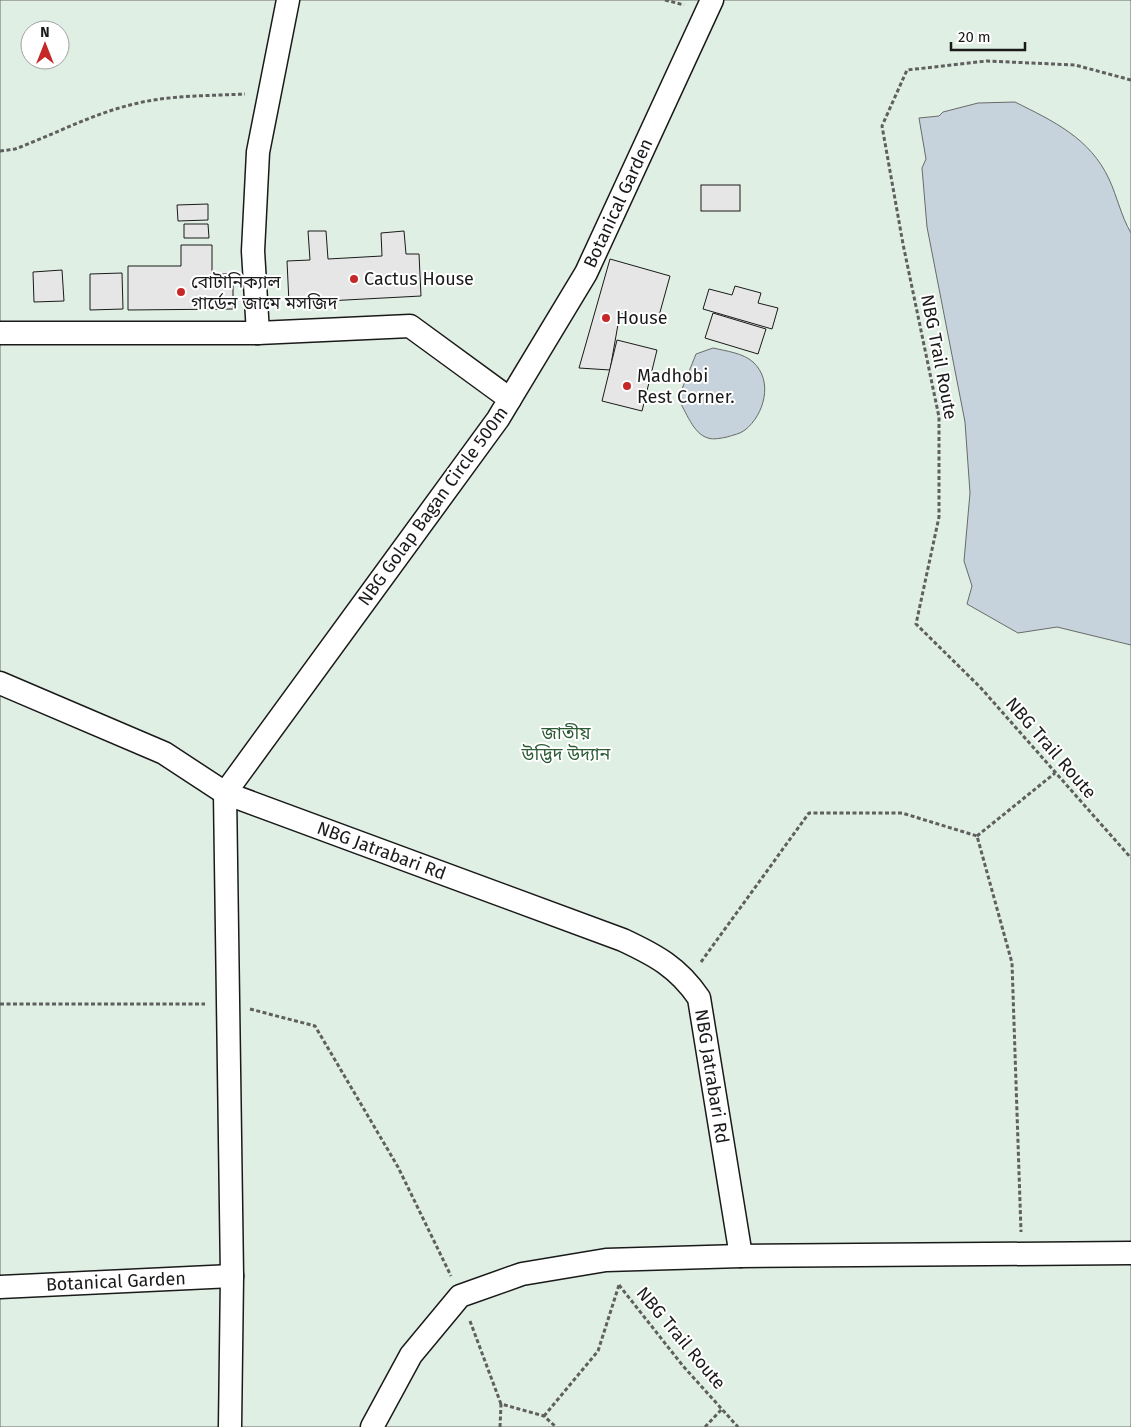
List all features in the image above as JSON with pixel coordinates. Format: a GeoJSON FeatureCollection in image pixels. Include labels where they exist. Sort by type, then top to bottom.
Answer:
{"type":"FeatureCollection","features":[{"type":"Feature","properties":{"kind":"street"},"geometry":{"type":"LineString","coordinates":[[258,333],[253,251],[258,152],[288,0]]}},
{"type":"Feature","properties":{"kind":"street","name":"Botanical Garden"},"geometry":{"type":"LineString","coordinates":[[510,399],[586,272],[712,0]]}},
{"type":"Feature","properties":{"kind":"street","name":"NBG Golap Bagan Circle 500m"},"geometry":{"type":"LineString","coordinates":[[0,334],[258,333],[410,326],[510,399],[498,419],[225,793]]}},
{"type":"Feature","properties":{"kind":"street"},"geometry":{"type":"LineString","coordinates":[[0,683],[164,753],[225,793],[232,1276],[230,1427]]}},
{"type":"Feature","properties":{"kind":"street","name":"NBG Jatrabari Rd"},"geometry":{"type":"LineString","coordinates":[[225,793],[622,940],[660,958],[687,980],[699,998],[741,1256]]}},
{"type":"Feature","properties":{"kind":"street"},"geometry":{"type":"LineString","coordinates":[[372,1427],[411,1355],[460,1296],[522,1274],[606,1260],[741,1256],[1131,1253]]}},
{"type":"Feature","properties":{"kind":"street","name":"Botanical Garden"},"geometry":{"type":"LineString","coordinates":[[0,1287],[232,1276]]}},
{"type":"Feature","properties":{"kind":"path","name":"NBG Trail Route"},"geometry":{"type":"LineString","coordinates":[[1131,80],[1075,65],[987,61],[907,70],[882,126],[939,417],[939,517],[916,624],[980,687],[1131,858]]}},
{"type":"Feature","properties":{"kind":"path"},"geometry":{"type":"LineString","coordinates":[[0,151],[15,150],[102,113],[132,104],[187,97],[270,93]]}},
{"type":"Feature","properties":{"kind":"path"},"geometry":{"type":"LineString","coordinates":[[977,836],[1055,773]]}},
{"type":"Feature","properties":{"kind":"path"},"geometry":{"type":"LineString","coordinates":[[687,980],[809,813],[902,813],[977,836]]}},
{"type":"Feature","properties":{"kind":"path"},"geometry":{"type":"LineString","coordinates":[[977,836],[1012,963],[1022,1254]]}},
{"type":"Feature","properties":{"kind":"path"},"geometry":{"type":"LineString","coordinates":[[0,1004],[228,1004],[315,1026],[398,1167],[460,1296],[501,1404],[500,1427]]}},
{"type":"Feature","properties":{"kind":"path","name":"NBG Trail Route"},"geometry":{"type":"LineString","coordinates":[[606,1260],[619,1285],[684,1366],[738,1427]]}},
{"type":"Feature","properties":{"kind":"path","name":"NBG Trail Route"},"geometry":{"type":"LineString","coordinates":[[544,1416],[598,1351],[619,1285]]}},
{"type":"Feature","properties":{"kind":"path"},"geometry":{"type":"LineString","coordinates":[[501,1404],[544,1416],[556,1427]]}},
{"type":"Feature","properties":{"kind":"path","name":"NBG Trail Route"},"geometry":{"type":"LineString","coordinates":[[705,1427],[722,1409]]}},
{"type":"Feature","properties":{"kind":"green space","name":"জাতীয় উদ্ভিদ উদ্যান"},"geometry":{"type":"Polygon","coordinates":[[[0,0],[1131,0],[1131,1427],[0,1427],[0,0]]]}},
{"type":"Feature","properties":{"kind":"shaded area"},"geometry":{"type":"Polygon","coordinates":[[[1015,102],[1069,132],[1092,152],[1109,179],[1124,220],[1131,233],[1131,645],[1057,627],[1018,633],[967,604],[972,586],[964,561],[970,493],[965,422],[927,227],[922,168],[926,159],[919,118],[939,116],[943,112],[978,103],[1015,102]]]}},
{"type":"Feature","properties":{"kind":"shaded area"},"geometry":{"type":"Polygon","coordinates":[[[713,348],[739,354],[753,362],[759,370],[765,388],[761,407],[752,424],[739,433],[715,439],[703,436],[698,432],[690,422],[678,399],[696,354],[713,348]]]}},
{"type":"Feature","properties":{"kind":"building"},"geometry":{"type":"Polygon","coordinates":[[[701,185],[740,185],[740,211],[701,211],[701,185]]]}},
{"type":"Feature","properties":{"kind":"building"},"geometry":{"type":"Polygon","coordinates":[[[208,204],[208,220],[178,221],[177,205],[208,204]]]}},
{"type":"Feature","properties":{"kind":"building"},"geometry":{"type":"Polygon","coordinates":[[[184,224],[208,224],[209,238],[184,238],[184,224]]]}},
{"type":"Feature","properties":{"kind":"building","name":"Cactus House"},"geometry":{"type":"Polygon","coordinates":[[[308,231],[326,231],[328,259],[382,256],[381,233],[404,231],[406,254],[419,254],[421,296],[289,303],[287,261],[310,260],[308,231]]]}},
{"type":"Feature","properties":{"kind":"building","name":"বোটানিক্যাল গার্ডেন জামে মসজিদ"},"geometry":{"type":"Polygon","coordinates":[[[181,245],[212,245],[212,274],[233,274],[233,309],[128,310],[128,266],[181,266],[181,245]]]}},
{"type":"Feature","properties":{"kind":"building","name":"House"},"geometry":{"type":"Polygon","coordinates":[[[610,259],[670,276],[657,323],[620,313],[610,370],[579,368],[610,259]]]}},
{"type":"Feature","properties":{"kind":"building"},"geometry":{"type":"Polygon","coordinates":[[[62,270],[64,301],[34,302],[33,272],[62,270]]]}},
{"type":"Feature","properties":{"kind":"building"},"geometry":{"type":"Polygon","coordinates":[[[122,273],[123,309],[90,310],[90,274],[122,273]]]}},
{"type":"Feature","properties":{"kind":"building"},"geometry":{"type":"Polygon","coordinates":[[[735,286],[761,293],[758,303],[778,308],[772,329],[703,309],[709,289],[732,295],[735,286]]]}},
{"type":"Feature","properties":{"kind":"building"},"geometry":{"type":"Polygon","coordinates":[[[713,313],[766,329],[758,354],[705,338],[713,313]]]}},
{"type":"Feature","properties":{"kind":"building","name":"Madhobi Rest Corner."},"geometry":{"type":"Polygon","coordinates":[[[617,340],[657,350],[642,411],[602,401],[617,340]]]}},
{"type":"Feature","properties":{"kind":"place","name":"Cactus House"},"geometry":{"type":"Point","coordinates":[354,279]}},
{"type":"Feature","properties":{"kind":"place","name":"বোটানিক্যাল গার্ডেন জামে মসজিদ"},"geometry":{"type":"Point","coordinates":[181,292]}},
{"type":"Feature","properties":{"kind":"place","name":"House"},"geometry":{"type":"Point","coordinates":[606,318]}},
{"type":"Feature","properties":{"kind":"place","name":"Madhobi Rest Corner."},"geometry":{"type":"Point","coordinates":[627,386]}}]}
